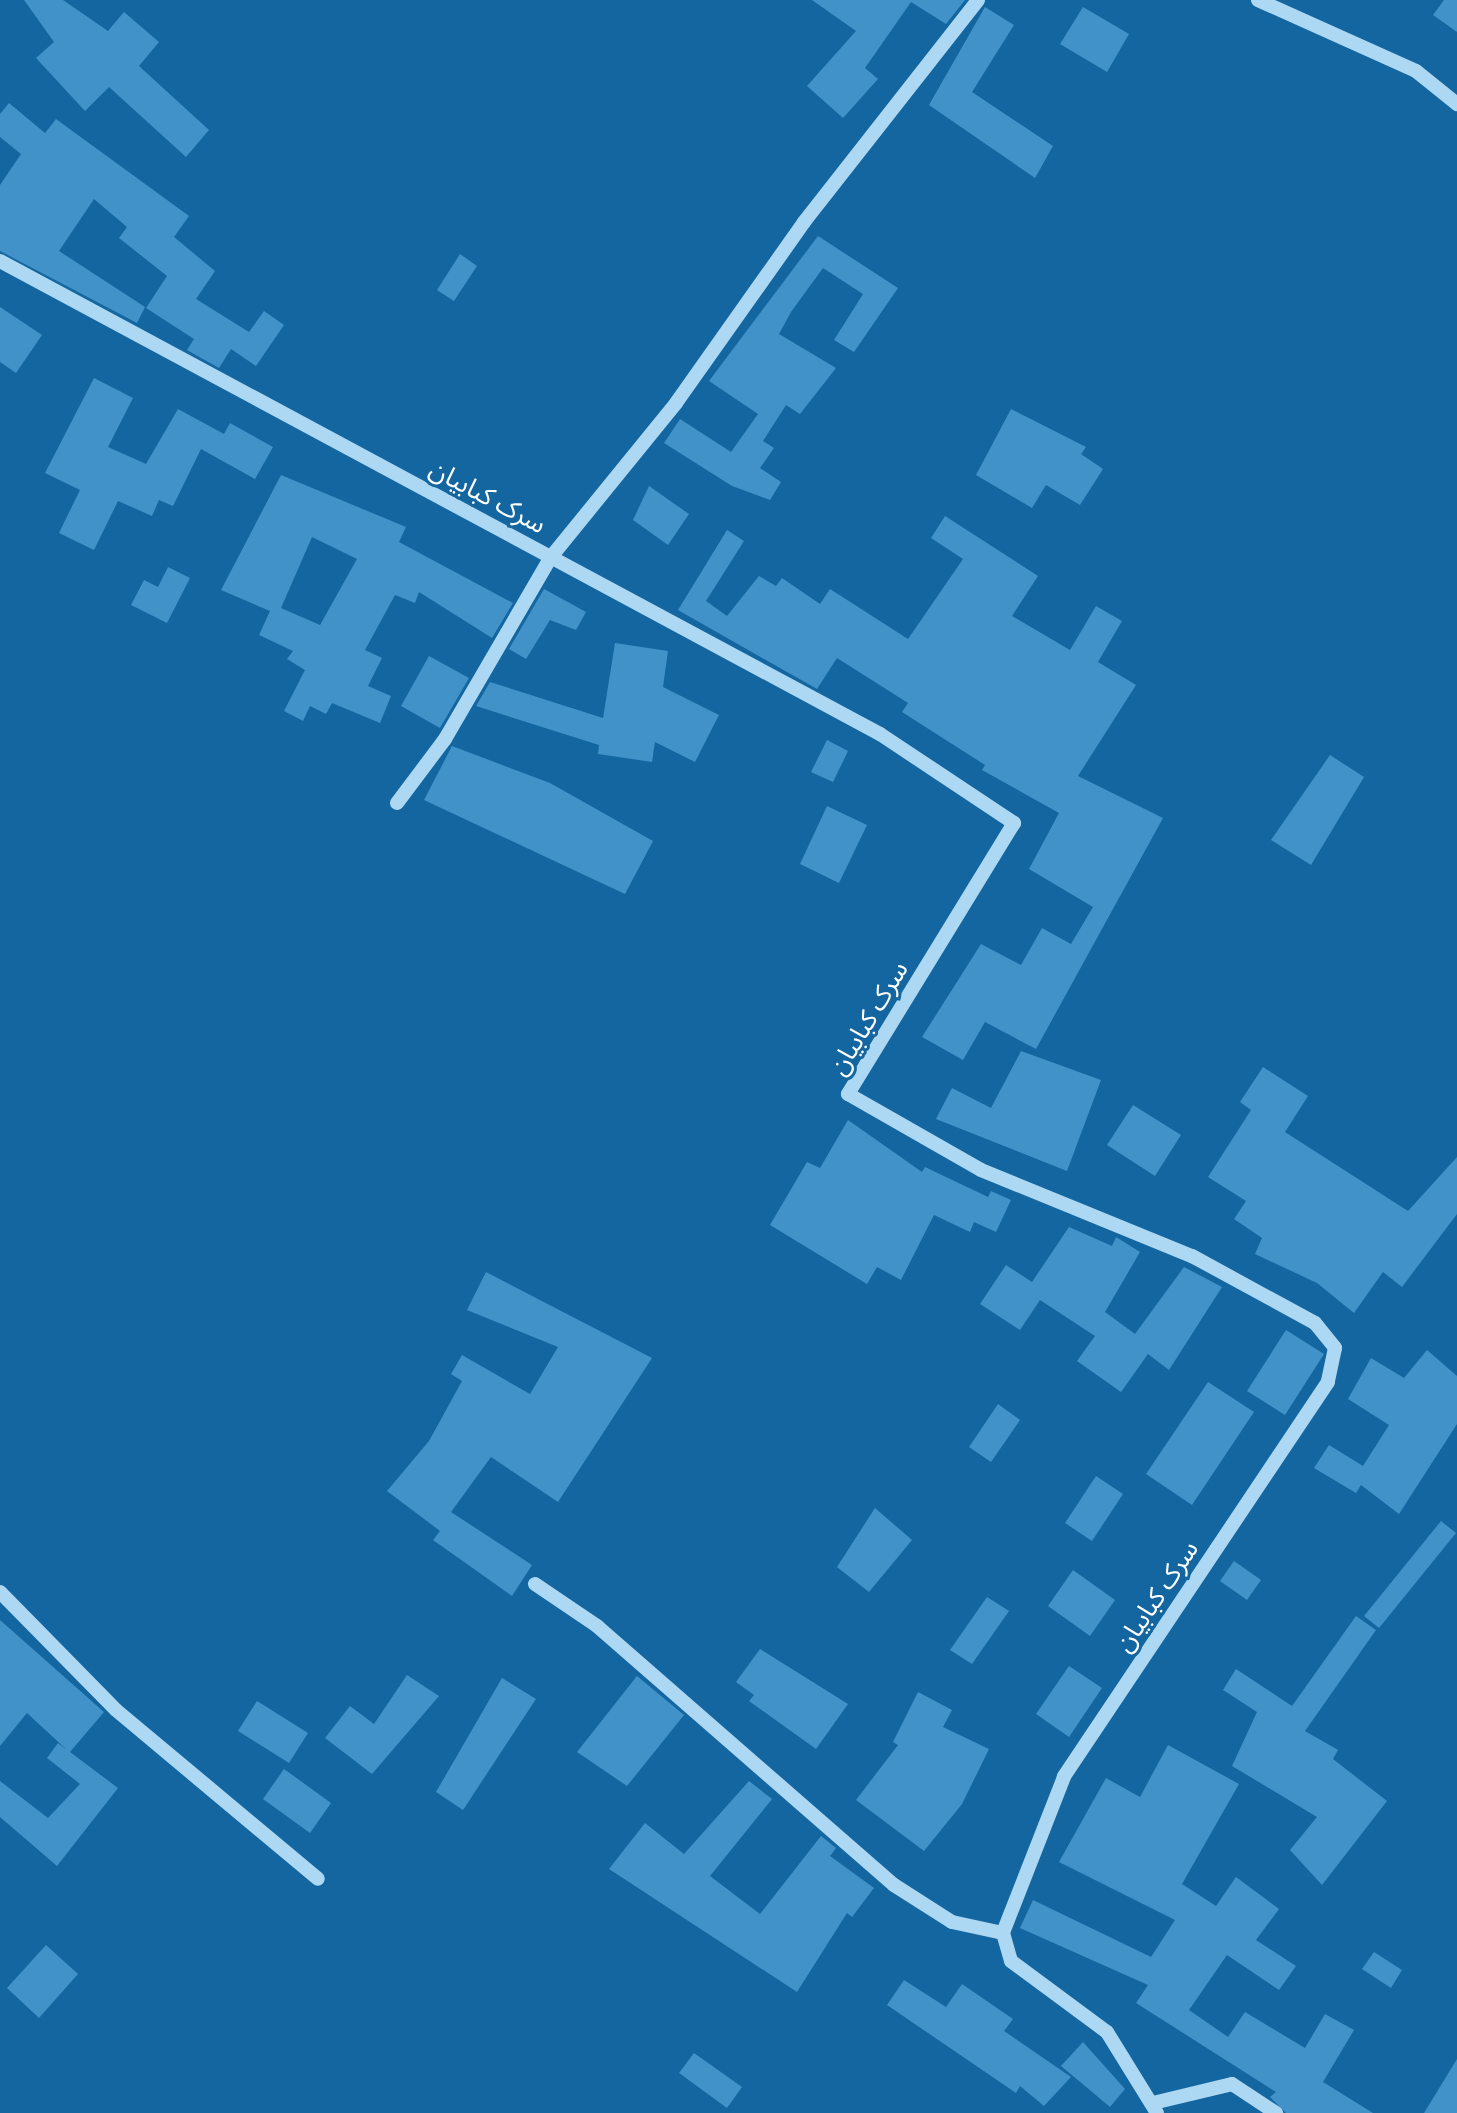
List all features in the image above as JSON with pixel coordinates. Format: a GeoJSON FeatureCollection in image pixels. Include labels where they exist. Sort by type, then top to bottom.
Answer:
{"type":"FeatureCollection","features":[{"type":"Feature","properties":{"kind":"street"},"geometry":{"type":"LineString","coordinates":[[397,803],[445,739],[551,557],[676,403],[804,222],[978,0]]}},
{"type":"Feature","properties":{"kind":"street"},"geometry":{"type":"LineString","coordinates":[[1258,0],[1416,71],[1457,104]]}},
{"type":"Feature","properties":{"kind":"street","name":"سرک کبابیان"},"geometry":{"type":"LineString","coordinates":[[0,261],[880,734],[1014,823],[848,1094],[981,1170],[1192,1256],[1315,1323],[1335,1348],[1328,1382],[1064,1777],[1003,1933]]}},
{"type":"Feature","properties":{"kind":"street"},"geometry":{"type":"LineString","coordinates":[[535,1584],[597,1626],[894,1885],[952,1922],[1003,1933],[1011,1961],[1107,2032],[1155,2108],[1232,2084],[1276,2113]]}},
{"type":"Feature","properties":{"kind":"street"},"geometry":{"type":"LineString","coordinates":[[0,1592],[116,1710],[318,1879]]}},
{"type":"Feature","properties":{"kind":"building"},"geometry":{"type":"Polygon","coordinates":[[[24,0],[63,0],[108,31],[124,12],[159,42],[139,66],[209,130],[186,157],[109,87],[85,111],[36,58],[54,42],[24,0]]]}},
{"type":"Feature","properties":{"kind":"building"},"geometry":{"type":"Polygon","coordinates":[[[812,0],[965,0],[946,24],[911,2],[865,68],[878,79],[843,118],[807,86],[856,31],[812,0]]]}},
{"type":"Feature","properties":{"kind":"building"},"geometry":{"type":"Polygon","coordinates":[[[1444,0],[1457,0],[1457,32],[1433,15],[1444,0]]]}},
{"type":"Feature","properties":{"kind":"building"},"geometry":{"type":"Polygon","coordinates":[[[985,7],[1014,25],[972,92],[1053,146],[1035,178],[929,105],[985,7]]]}},
{"type":"Feature","properties":{"kind":"building"},"geometry":{"type":"Polygon","coordinates":[[[1083,7],[1129,34],[1107,72],[1060,44],[1083,7]]]}},
{"type":"Feature","properties":{"kind":"building"},"geometry":{"type":"Polygon","coordinates":[[[9,103],[45,133],[56,119],[189,216],[174,237],[215,271],[196,299],[249,332],[264,311],[284,325],[256,366],[231,349],[219,368],[187,350],[194,339],[146,308],[167,276],[119,238],[127,227],[94,199],[59,251],[145,307],[137,323],[0,251],[0,185],[21,154],[0,137],[0,114],[9,103]]]}},
{"type":"Feature","properties":{"kind":"building"},"geometry":{"type":"Polygon","coordinates":[[[818,236],[898,288],[854,352],[834,340],[863,294],[823,268],[791,312],[779,334],[836,368],[800,414],[786,405],[763,441],[774,448],[760,468],[781,482],[770,500],[732,486],[664,443],[680,419],[731,452],[758,414],[709,381],[818,236]]]}},
{"type":"Feature","properties":{"kind":"building"},"geometry":{"type":"Polygon","coordinates":[[[460,254],[477,266],[454,301],[437,290],[460,254]]]}},
{"type":"Feature","properties":{"kind":"building"},"geometry":{"type":"Polygon","coordinates":[[[0,307],[42,335],[16,373],[0,362],[0,307]]]}},
{"type":"Feature","properties":{"kind":"building"},"geometry":{"type":"Polygon","coordinates":[[[94,378],[133,398],[108,447],[146,464],[178,409],[224,434],[230,423],[273,447],[255,479],[201,449],[173,506],[159,500],[152,516],[118,501],[94,550],[59,533],[80,490],[45,473],[94,378]]]}},
{"type":"Feature","properties":{"kind":"building"},"geometry":{"type":"Polygon","coordinates":[[[1011,409],[1086,447],[1081,454],[1103,469],[1080,505],[1046,485],[1032,508],[976,475],[1011,409]]]}},
{"type":"Feature","properties":{"kind":"building"},"geometry":{"type":"Polygon","coordinates":[[[281,475],[406,527],[399,542],[513,603],[492,638],[419,592],[415,603],[395,595],[365,650],[382,658],[368,686],[391,696],[380,723],[332,703],[326,714],[310,706],[303,721],[284,711],[305,670],[287,659],[293,651],[259,635],[270,611],[221,590],[281,475]],[[312,537],[281,608],[320,625],[357,559],[312,537]]]}},
{"type":"Feature","properties":{"kind":"building"},"geometry":{"type":"Polygon","coordinates":[[[649,486],[689,514],[668,545],[633,520],[649,486]]]}},
{"type":"Feature","properties":{"kind":"building"},"geometry":{"type":"Polygon","coordinates":[[[945,516],[1038,576],[1012,616],[1070,650],[1096,606],[1122,621],[1098,662],[1136,685],[1078,776],[1163,818],[1036,1049],[985,1022],[963,1060],[922,1037],[981,944],[1021,965],[1042,928],[1071,944],[1093,907],[1029,869],[1059,813],[982,770],[985,765],[902,712],[908,703],[837,658],[817,689],[678,610],[727,530],[744,541],[706,601],[727,616],[759,576],[776,586],[782,578],[820,604],[830,589],[908,639],[963,559],[931,538],[945,516]]]}},
{"type":"Feature","properties":{"kind":"building"},"geometry":{"type":"Polygon","coordinates":[[[168,567],[190,578],[167,623],[131,605],[144,580],[158,587],[168,567]]]}},
{"type":"Feature","properties":{"kind":"building"},"geometry":{"type":"Polygon","coordinates":[[[544,589],[586,612],[576,630],[550,620],[526,659],[509,649],[544,589]]]}},
{"type":"Feature","properties":{"kind":"building"},"geometry":{"type":"Polygon","coordinates":[[[615,643],[668,651],[663,687],[719,715],[695,762],[655,742],[652,762],[598,754],[599,745],[476,706],[490,682],[603,718],[615,643]]]}},
{"type":"Feature","properties":{"kind":"building"},"geometry":{"type":"Polygon","coordinates":[[[429,656],[469,678],[440,728],[401,706],[429,656]]]}},
{"type":"Feature","properties":{"kind":"building"},"geometry":{"type":"Polygon","coordinates":[[[827,740],[848,751],[833,782],[811,772],[827,740]]]}},
{"type":"Feature","properties":{"kind":"building"},"geometry":{"type":"Polygon","coordinates":[[[452,746],[550,783],[653,841],[625,894],[424,800],[452,746]]]}},
{"type":"Feature","properties":{"kind":"building"},"geometry":{"type":"Polygon","coordinates":[[[1330,755],[1364,777],[1311,865],[1271,840],[1330,755]]]}},
{"type":"Feature","properties":{"kind":"building"},"geometry":{"type":"Polygon","coordinates":[[[827,806],[867,825],[839,883],[800,864],[827,806]]]}},
{"type":"Feature","properties":{"kind":"building"},"geometry":{"type":"Polygon","coordinates":[[[1021,1051],[1101,1080],[1067,1171],[936,1119],[952,1088],[991,1108],[1021,1051]]]}},
{"type":"Feature","properties":{"kind":"building"},"geometry":{"type":"Polygon","coordinates":[[[1263,1067],[1308,1096],[1285,1132],[1408,1211],[1457,1157],[1457,1214],[1402,1287],[1383,1272],[1354,1313],[1317,1283],[1255,1254],[1262,1238],[1234,1219],[1246,1201],[1208,1177],[1251,1110],[1240,1102],[1263,1067]]]}},
{"type":"Feature","properties":{"kind":"building"},"geometry":{"type":"Polygon","coordinates":[[[1133,1105],[1181,1135],[1155,1176],[1107,1145],[1133,1105]]]}},
{"type":"Feature","properties":{"kind":"building"},"geometry":{"type":"Polygon","coordinates":[[[848,1120],[922,1172],[925,1167],[988,1197],[991,1191],[1011,1200],[996,1232],[974,1222],[970,1232],[934,1215],[901,1280],[877,1267],[867,1284],[770,1225],[807,1162],[820,1168],[848,1120]]]}},
{"type":"Feature","properties":{"kind":"building"},"geometry":{"type":"Polygon","coordinates":[[[1069,1227],[1112,1246],[1116,1237],[1140,1252],[1105,1312],[1135,1334],[1184,1267],[1222,1287],[1169,1370],[1148,1354],[1121,1392],[1077,1361],[1095,1336],[1040,1300],[1020,1330],[980,1304],[1006,1265],[1032,1282],[1069,1227]]]}},
{"type":"Feature","properties":{"kind":"building"},"geometry":{"type":"Polygon","coordinates":[[[486,1272],[652,1358],[558,1502],[491,1457],[451,1512],[532,1565],[512,1596],[433,1540],[440,1531],[387,1491],[429,1441],[462,1381],[451,1374],[462,1355],[530,1394],[558,1347],[467,1310],[486,1272]]]}},
{"type":"Feature","properties":{"kind":"building"},"geometry":{"type":"Polygon","coordinates":[[[1286,1330],[1324,1354],[1285,1415],[1247,1391],[1286,1330]]]}},
{"type":"Feature","properties":{"kind":"building"},"geometry":{"type":"Polygon","coordinates":[[[1427,1350],[1457,1376],[1457,1424],[1399,1514],[1361,1485],[1356,1493],[1314,1468],[1329,1445],[1363,1466],[1389,1425],[1348,1399],[1371,1358],[1404,1378],[1427,1350]]]}},
{"type":"Feature","properties":{"kind":"building"},"geometry":{"type":"Polygon","coordinates":[[[1208,1382],[1254,1412],[1192,1505],[1146,1474],[1208,1382]]]}},
{"type":"Feature","properties":{"kind":"building"},"geometry":{"type":"Polygon","coordinates":[[[998,1404],[1020,1420],[991,1462],[969,1447],[998,1404]]]}},
{"type":"Feature","properties":{"kind":"building"},"geometry":{"type":"Polygon","coordinates":[[[1096,1476],[1123,1494],[1092,1541],[1065,1523],[1096,1476]]]}},
{"type":"Feature","properties":{"kind":"building"},"geometry":{"type":"Polygon","coordinates":[[[875,1508],[912,1540],[869,1592],[837,1567],[875,1508]]]}},
{"type":"Feature","properties":{"kind":"building"},"geometry":{"type":"Polygon","coordinates":[[[1441,1521],[1456,1533],[1379,1628],[1364,1616],[1441,1521]]]}},
{"type":"Feature","properties":{"kind":"building"},"geometry":{"type":"Polygon","coordinates":[[[1234,1561],[1261,1580],[1247,1600],[1220,1581],[1234,1561]]]}},
{"type":"Feature","properties":{"kind":"building"},"geometry":{"type":"Polygon","coordinates":[[[1073,1570],[1115,1600],[1090,1636],[1048,1606],[1073,1570]]]}},
{"type":"Feature","properties":{"kind":"building"},"geometry":{"type":"Polygon","coordinates":[[[987,1597],[1009,1611],[972,1664],[950,1650],[987,1597]]]}},
{"type":"Feature","properties":{"kind":"building"},"geometry":{"type":"Polygon","coordinates":[[[1356,1616],[1376,1630],[1305,1731],[1338,1750],[1333,1759],[1387,1801],[1322,1885],[1290,1850],[1317,1817],[1232,1766],[1257,1712],[1223,1690],[1236,1669],[1292,1706],[1356,1616]]]}},
{"type":"Feature","properties":{"kind":"building"},"geometry":{"type":"Polygon","coordinates":[[[0,1620],[104,1712],[70,1752],[118,1788],[57,1866],[0,1817],[0,1781],[48,1818],[80,1784],[47,1758],[58,1743],[67,1750],[27,1713],[0,1746],[0,1620]]]}},
{"type":"Feature","properties":{"kind":"building"},"geometry":{"type":"Polygon","coordinates":[[[760,1649],[848,1704],[816,1749],[749,1701],[754,1695],[736,1682],[760,1649]]]}},
{"type":"Feature","properties":{"kind":"building"},"geometry":{"type":"Polygon","coordinates":[[[1069,1666],[1102,1688],[1069,1737],[1036,1714],[1069,1666]]]}},
{"type":"Feature","properties":{"kind":"building"},"geometry":{"type":"Polygon","coordinates":[[[407,1675],[439,1696],[372,1774],[325,1738],[350,1706],[374,1724],[407,1675]]]}},
{"type":"Feature","properties":{"kind":"building"},"geometry":{"type":"Polygon","coordinates":[[[637,1676],[684,1715],[627,1786],[577,1752],[637,1676]]]}},
{"type":"Feature","properties":{"kind":"building"},"geometry":{"type":"Polygon","coordinates":[[[502,1678],[536,1699],[463,1810],[436,1792],[502,1678]]]}},
{"type":"Feature","properties":{"kind":"building"},"geometry":{"type":"Polygon","coordinates":[[[918,1692],[952,1710],[943,1727],[989,1749],[962,1804],[924,1851],[856,1800],[898,1745],[893,1742],[918,1692]]]}},
{"type":"Feature","properties":{"kind":"building"},"geometry":{"type":"Polygon","coordinates":[[[257,1701],[308,1733],[289,1763],[238,1731],[257,1701]]]}},
{"type":"Feature","properties":{"kind":"building"},"geometry":{"type":"Polygon","coordinates":[[[1168,1745],[1239,1784],[1182,1884],[1216,1906],[1236,1877],[1279,1909],[1256,1940],[1296,1966],[1279,1990],[1227,1955],[1189,2010],[1228,2037],[1245,2012],[1305,2048],[1325,2014],[1354,2030],[1323,2082],[1373,2113],[1286,2113],[1270,2097],[1276,2092],[1136,2003],[1148,1985],[1020,1928],[1033,1900],[1151,1957],[1175,1920],[1059,1862],[1106,1778],[1140,1797],[1168,1745]]]}},
{"type":"Feature","properties":{"kind":"building"},"geometry":{"type":"Polygon","coordinates":[[[284,1769],[331,1803],[310,1833],[263,1799],[284,1769]]]}},
{"type":"Feature","properties":{"kind":"building"},"geometry":{"type":"Polygon","coordinates":[[[749,1781],[772,1799],[710,1876],[760,1914],[821,1836],[836,1848],[830,1856],[874,1888],[852,1917],[847,1913],[797,1992],[609,1869],[645,1823],[684,1854],[749,1781]]]}},
{"type":"Feature","properties":{"kind":"building"},"geometry":{"type":"Polygon","coordinates":[[[46,1945],[78,1974],[39,2018],[7,1988],[46,1945]]]}},
{"type":"Feature","properties":{"kind":"building"},"geometry":{"type":"Polygon","coordinates":[[[1374,1952],[1402,1970],[1391,1988],[1362,1969],[1374,1952]]]}},
{"type":"Feature","properties":{"kind":"building"},"geometry":{"type":"Polygon","coordinates":[[[904,1980],[946,2007],[962,1984],[1013,2019],[1004,2031],[1071,2077],[1044,2106],[1020,2086],[1016,2093],[887,2005],[904,1980]]]}},
{"type":"Feature","properties":{"kind":"building"},"geometry":{"type":"Polygon","coordinates":[[[1083,2042],[1125,2089],[1110,2107],[1061,2066],[1083,2042]]]}},
{"type":"Feature","properties":{"kind":"building"},"geometry":{"type":"Polygon","coordinates":[[[694,2053],[742,2087],[727,2108],[679,2073],[694,2053]]]}},
{"type":"Feature","properties":{"kind":"building"},"geometry":{"type":"Polygon","coordinates":[[[1457,2059],[1457,2113],[1424,2113],[1457,2059]]]}}]}
